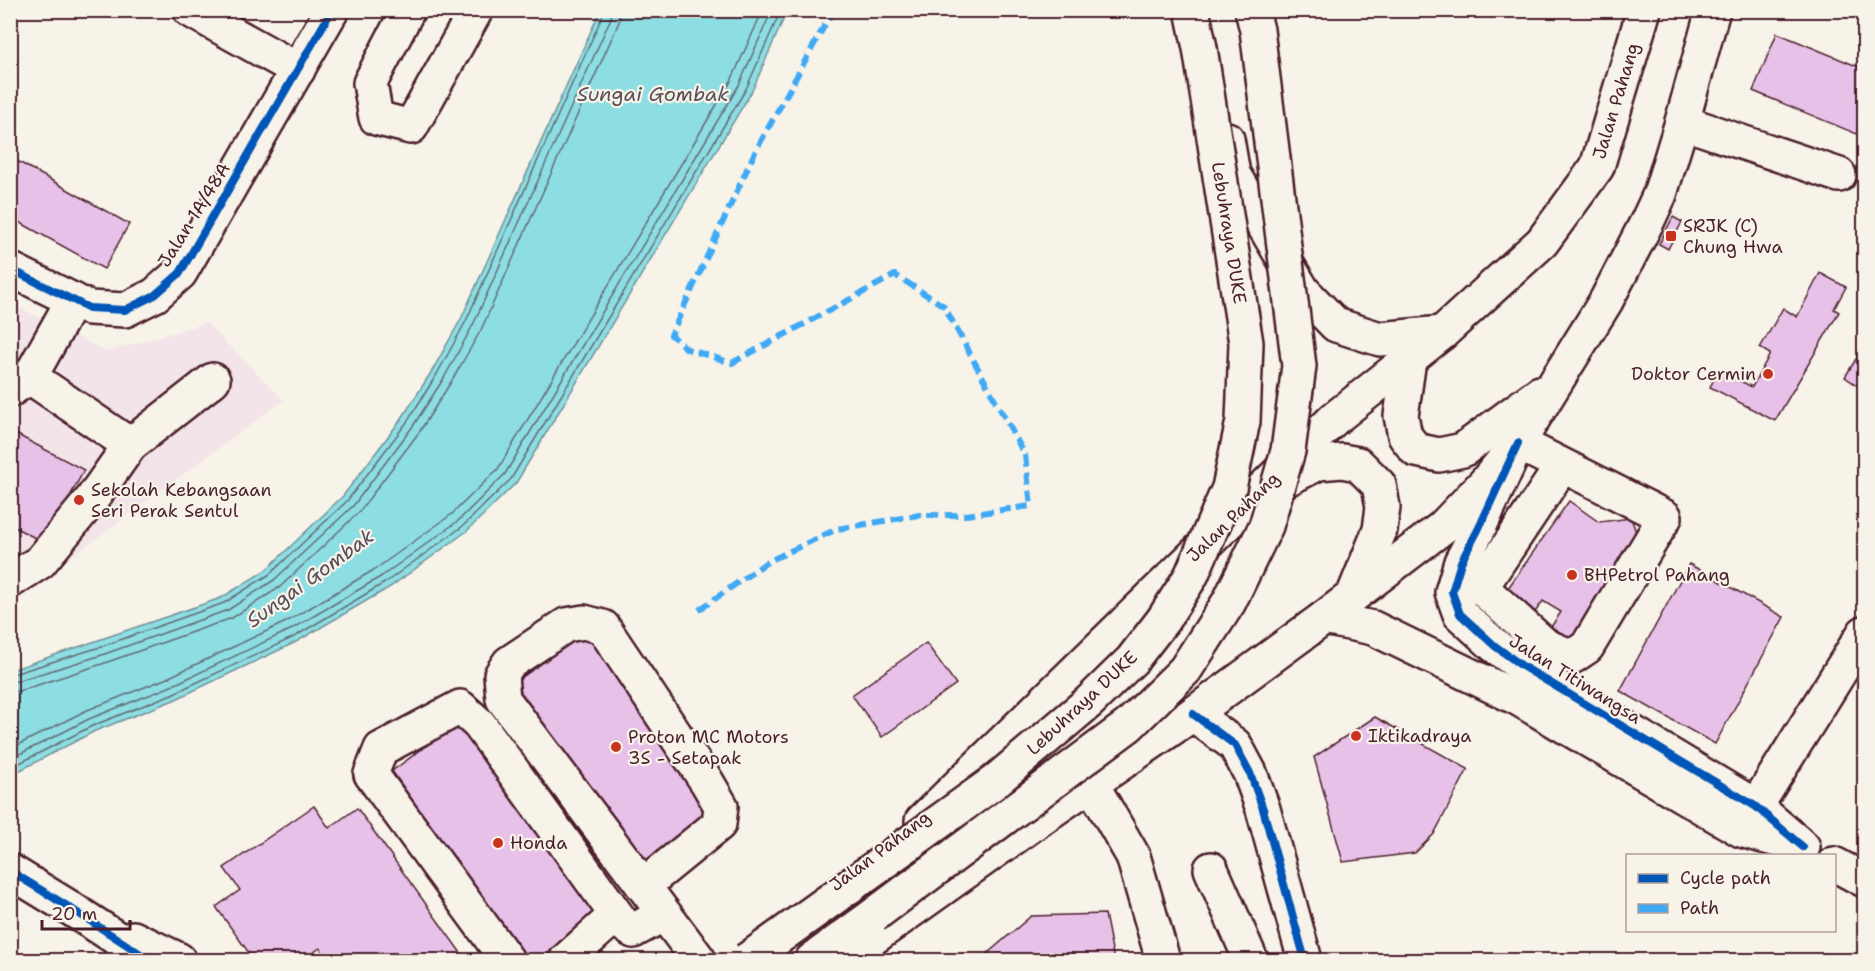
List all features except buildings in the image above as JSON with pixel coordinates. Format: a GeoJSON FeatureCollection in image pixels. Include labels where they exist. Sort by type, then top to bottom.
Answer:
{"type":"FeatureCollection","features":[{"type":"Feature","properties":{"kind":"main road"},"geometry":{"type":"LineString","coordinates":[[190,10],[297,70]]}},
{"type":"Feature","properties":{"kind":"main road","name":"Jalan 1A/48A"},"geometry":{"type":"LineString","coordinates":[[10,269],[89,308],[125,310],[155,295],[180,273],[332,10]]}},
{"type":"Feature","properties":{"kind":"main road"},"geometry":{"type":"LineString","coordinates":[[408,10],[370,83],[376,118],[411,127],[476,10]]}},
{"type":"Feature","properties":{"kind":"main road","name":"Lebuhraya DUKE"},"geometry":{"type":"LineString","coordinates":[[747,960],[993,783],[1089,702],[1132,660],[1163,620],[1191,576],[1229,488],[1243,421],[1246,343],[1200,48],[1192,10]]}},
{"type":"Feature","properties":{"kind":"main road"},"geometry":{"type":"LineString","coordinates":[[1205,10],[1233,174],[1303,291],[1336,325],[1380,339],[1442,333]]}},
{"type":"Feature","properties":{"kind":"main road"},"geometry":{"type":"LineString","coordinates":[[812,960],[1129,725],[1185,670],[1229,602],[1266,526],[1288,451],[1299,366],[1257,30],[1252,10]]}},
{"type":"Feature","properties":{"kind":"main road","name":"Jalan Pahang"},"geometry":{"type":"LineString","coordinates":[[732,960],[930,815],[1334,419],[1442,333],[1542,242],[1597,167],[1644,10]]}},
{"type":"Feature","properties":{"kind":"main road"},"geometry":{"type":"LineString","coordinates":[[842,960],[1091,783],[1193,714],[1324,618],[1443,527],[1485,483],[1518,443],[1606,301],[1648,220],[1660,194],[1713,10]]}},
{"type":"Feature","properties":{"kind":"main road"},"geometry":{"type":"LineString","coordinates":[[1682,122],[1839,175]]}},
{"type":"Feature","properties":{"kind":"main road"},"geometry":{"type":"LineString","coordinates":[[73,300],[20,383],[130,445]]}},
{"type":"Feature","properties":{"kind":"main road"},"geometry":{"type":"LineString","coordinates":[[1409,360],[1401,416],[1405,436],[1416,450],[1439,455],[1463,450],[1557,380]]}},
{"type":"Feature","properties":{"kind":"main road"},"geometry":{"type":"LineString","coordinates":[[10,581],[40,562],[92,499],[130,445],[213,380]]}},
{"type":"Feature","properties":{"kind":"main road"},"geometry":{"type":"LineString","coordinates":[[1518,443],[1665,517],[1587,647],[1572,657],[1546,646],[1486,592],[1484,583],[1562,466]]}},
{"type":"Feature","properties":{"kind":"main road","name":"Jalan Titiwangsa"},"geometry":{"type":"LineString","coordinates":[[1518,443],[1478,531],[1461,562],[1452,592],[1460,614],[1495,646],[1522,666],[1748,818]]}},
{"type":"Feature","properties":{"kind":"main road"},"geometry":{"type":"LineString","coordinates":[[1254,496],[1318,463],[1342,461],[1358,464],[1373,478],[1379,485],[1383,507],[1380,530],[1354,594]]}},
{"type":"Feature","properties":{"kind":"main road","name":"Jalan Titiwangsa"},"geometry":{"type":"LineString","coordinates":[[1324,618],[1373,628],[1519,699],[1811,851]]}},
{"type":"Feature","properties":{"kind":"main road"},"geometry":{"type":"LineString","coordinates":[[643,886],[719,824],[721,806],[708,782],[603,627],[584,622],[566,625],[508,663],[501,675],[503,699],[643,886],[664,914],[699,960]]}},
{"type":"Feature","properties":{"kind":"main road"},"geometry":{"type":"LineString","coordinates":[[1748,818],[1864,633]]}},
{"type":"Feature","properties":{"kind":"main road"},"geometry":{"type":"LineString","coordinates":[[507,960],[371,774],[381,749],[460,707],[479,724],[622,924],[633,932],[664,914]]}},
{"type":"Feature","properties":{"kind":"main road"},"geometry":{"type":"LineString","coordinates":[[1193,714],[1235,745],[1250,773],[1263,809],[1305,960]]}},
{"type":"Feature","properties":{"kind":"main road"},"geometry":{"type":"LineString","coordinates":[[1091,783],[1133,856],[1163,960]]}},
{"type":"Feature","properties":{"kind":"main road"},"geometry":{"type":"LineString","coordinates":[[1836,865],[1864,880]]}},
{"type":"Feature","properties":{"kind":"main road"},"geometry":{"type":"LineString","coordinates":[[1211,869],[1251,960]]}},
{"type":"Feature","properties":{"kind":"main road"},"geometry":{"type":"LineString","coordinates":[[10,871],[150,960]]}},
{"type":"Feature","properties":{"kind":"main road"},"geometry":{"type":"LineString","coordinates":[[67,906],[179,960]]}},
{"type":"Feature","properties":{"kind":"main road"},"geometry":{"type":"LineString","coordinates":[[566,960],[616,915]]}},
{"type":"Feature","properties":{"kind":"shaded area","name":"Sekolah Kebangsaan Seri Perak Sentul"},"geometry":{"type":"Polygon","coordinates":[[[10,303],[107,352],[206,323],[284,400],[11,601],[10,303]]]}},
{"type":"Feature","properties":{"kind":"water","name":"Sungai Gombak"},"geometry":{"type":"Polygon","coordinates":[[[600,11],[787,11],[752,91],[516,483],[467,531],[390,587],[296,642],[174,700],[95,731],[11,775],[11,670],[221,598],[266,570],[343,496],[402,418],[461,319],[600,11]]]}},
{"type":"Feature","properties":{"kind":"marked path"},"geometry":{"type":"LineString","coordinates":[[699,610],[767,562],[837,529],[919,515],[966,515],[1031,506],[1025,455],[944,306],[895,275],[732,363],[687,349],[671,335],[754,154],[833,10]]}},
{"type":"Feature","properties":{"kind":"cycle path"},"geometry":{"type":"LineString","coordinates":[[10,269],[89,308],[125,310],[155,295],[180,273],[332,10]]}},
{"type":"Feature","properties":{"kind":"cycle path"},"geometry":{"type":"LineString","coordinates":[[1518,443],[1461,562],[1452,592],[1460,614],[1495,646],[1522,666],[1755,806],[1803,847]]}},
{"type":"Feature","properties":{"kind":"cycle path"},"geometry":{"type":"LineString","coordinates":[[1193,714],[1235,745],[1250,773],[1263,809],[1305,960]]}},
{"type":"Feature","properties":{"kind":"cycle path"},"geometry":{"type":"LineString","coordinates":[[10,871],[150,960]]}},
{"type":"Feature","properties":{"kind":"place","name":"SRJK (C) Chung Hwa"},"geometry":{"type":"Point","coordinates":[1671,236]}},
{"type":"Feature","properties":{"kind":"place","name":"Doktor Cermin"},"geometry":{"type":"Point","coordinates":[1768,374]}},
{"type":"Feature","properties":{"kind":"place","name":"Sekolah Kebangsaan Seri Perak Sentul"},"geometry":{"type":"Point","coordinates":[79,500]}},
{"type":"Feature","properties":{"kind":"place","name":"BHPetrol Pahang"},"geometry":{"type":"Point","coordinates":[1572,575]}},
{"type":"Feature","properties":{"kind":"place","name":"Iktikadraya"},"geometry":{"type":"Point","coordinates":[1356,736]}},
{"type":"Feature","properties":{"kind":"place","name":"Proton MC Motors 3S - Setapak"},"geometry":{"type":"Point","coordinates":[616,747]}},
{"type":"Feature","properties":{"kind":"place","name":"Honda"},"geometry":{"type":"Point","coordinates":[498,843]}}]}
